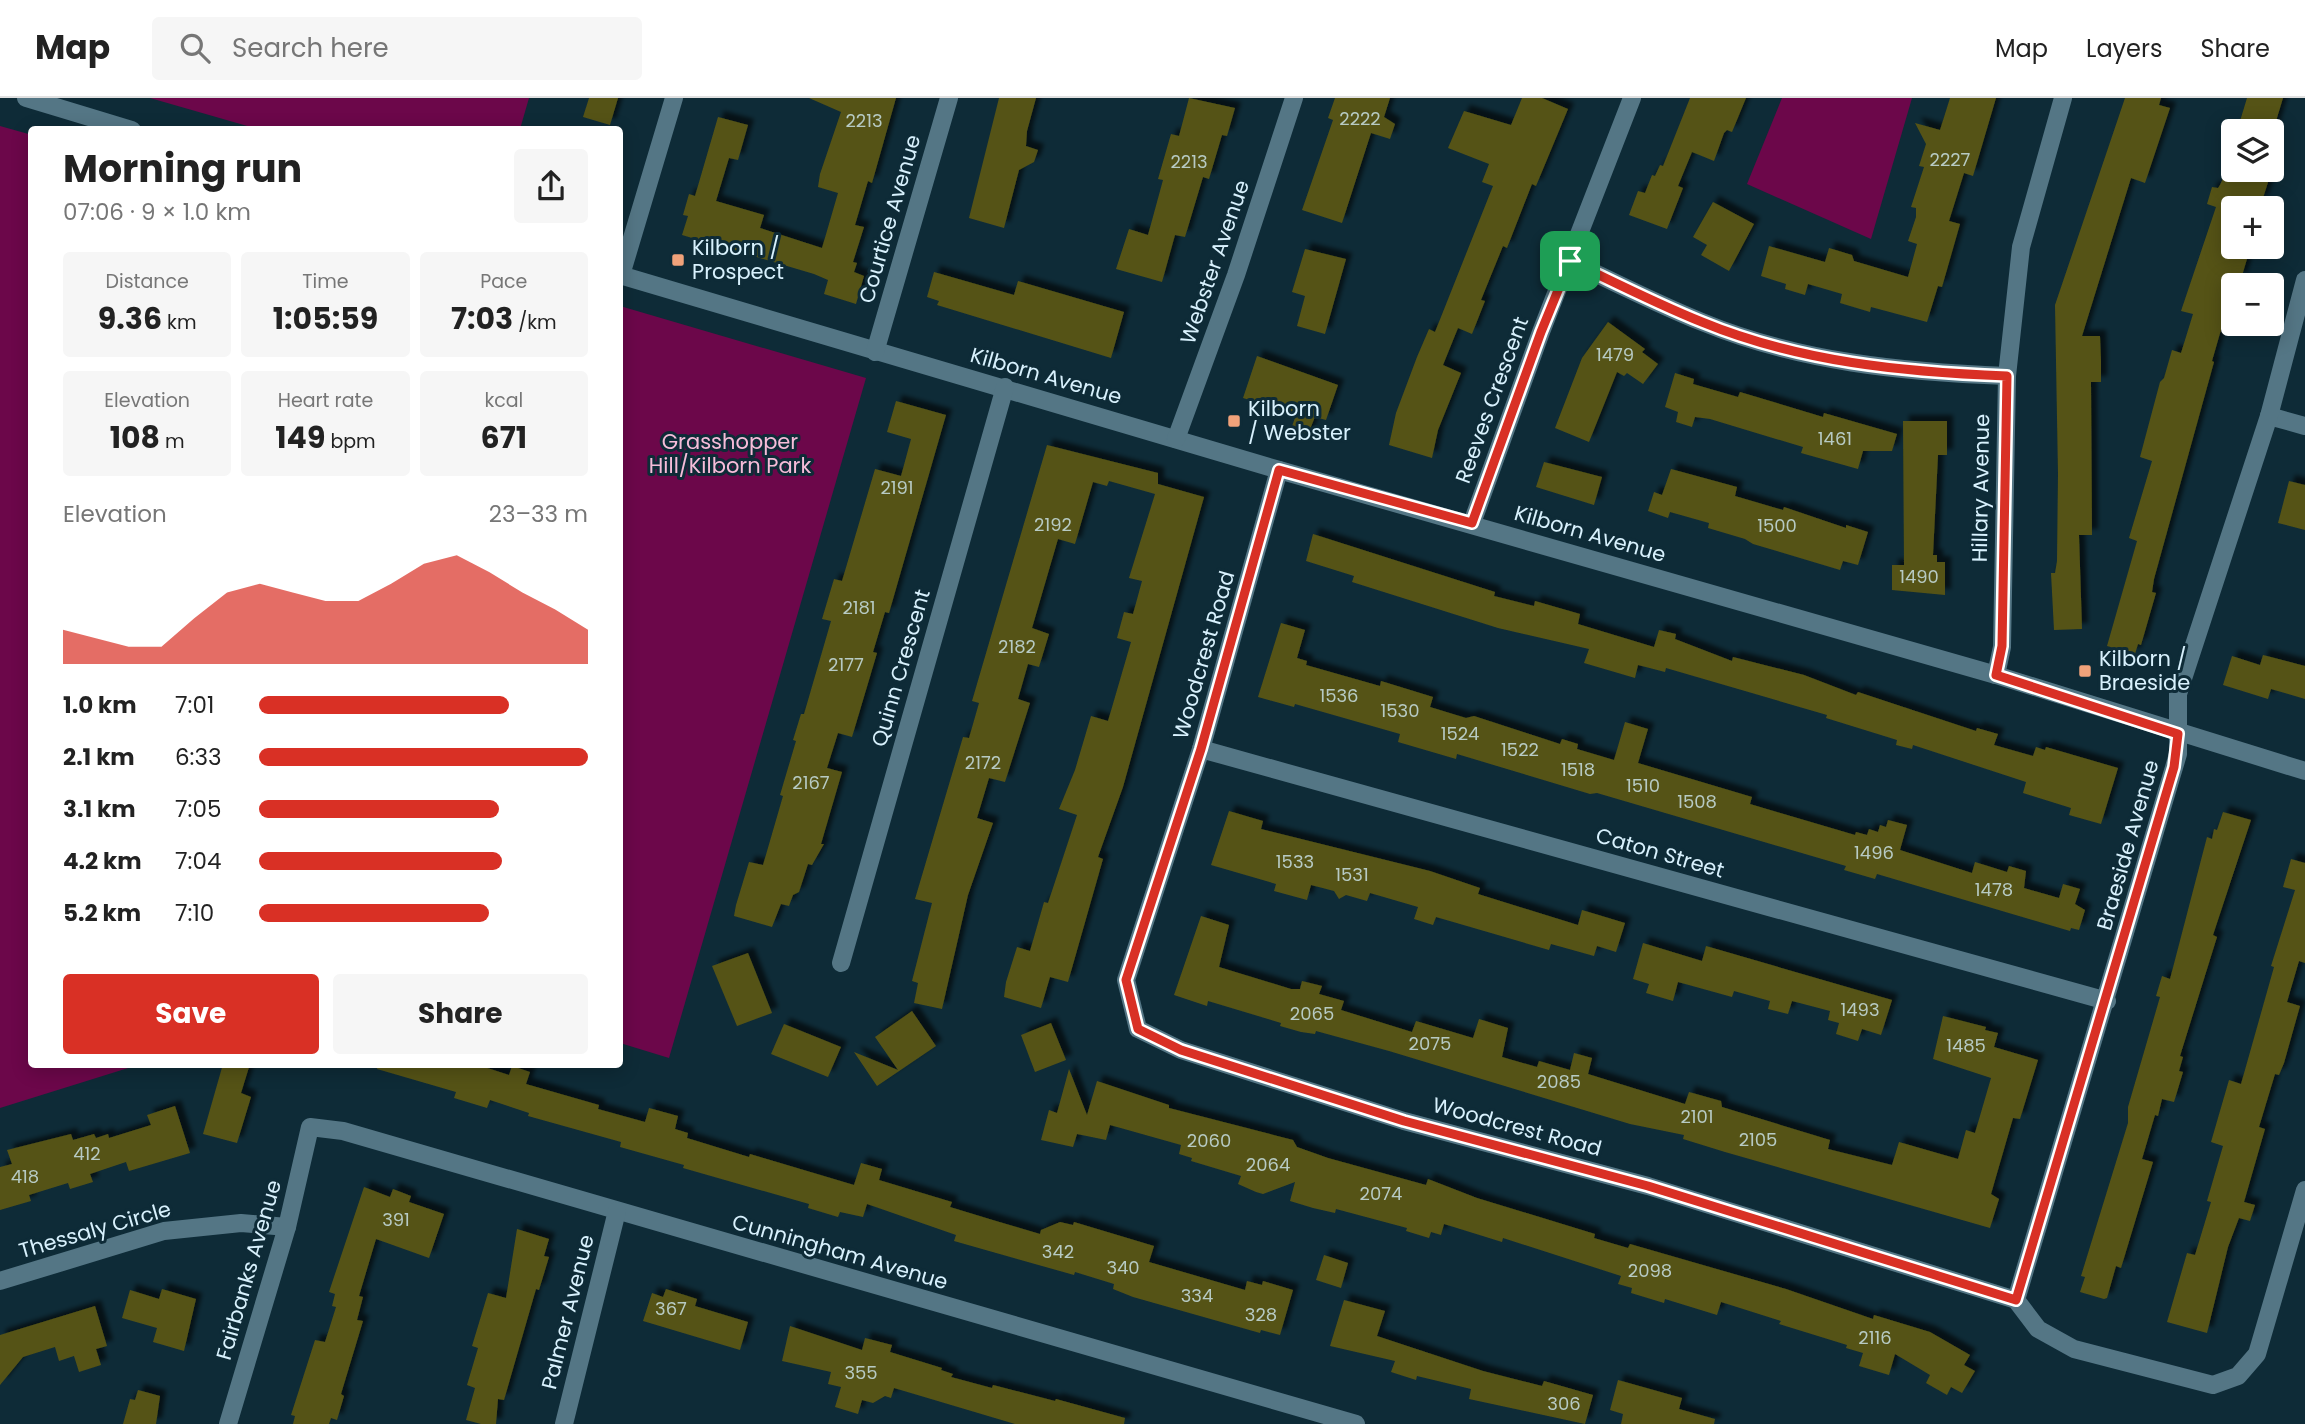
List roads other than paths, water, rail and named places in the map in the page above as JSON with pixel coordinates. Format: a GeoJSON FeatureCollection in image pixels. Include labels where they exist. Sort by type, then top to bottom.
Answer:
{"type":"FeatureCollection","features":[{"type":"Feature","properties":{"kind":"street"},"geometry":{"type":"LineString","coordinates":[[26,98],[119,126]]}},
{"type":"Feature","properties":{"kind":"street"},"geometry":{"type":"LineString","coordinates":[[623,265],[674,98]]}},
{"type":"Feature","properties":{"kind":"street","name":"Courtice Avenue"},"geometry":{"type":"LineString","coordinates":[[875,352],[949,98]]}},
{"type":"Feature","properties":{"kind":"street","name":"Webster Avenue"},"geometry":{"type":"LineString","coordinates":[[1176,439],[1236,275],[1294,98]]}},
{"type":"Feature","properties":{"kind":"street","name":"Reeves Crescent"},"geometry":{"type":"LineString","coordinates":[[1472,523],[1541,332],[1632,98]]}},
{"type":"Feature","properties":{"kind":"street","name":"Hillary Avenue"},"geometry":{"type":"LineString","coordinates":[[1996,675],[2002,646],[2007,376],[2021,247],[2063,98]]}},
{"type":"Feature","properties":{"kind":"street"},"geometry":{"type":"LineString","coordinates":[[1570,261],[1703,323],[1804,354],[1910,372],[2007,376]]}},
{"type":"Feature","properties":{"kind":"street","name":"Kilborn Avenue"},"geometry":{"type":"LineString","coordinates":[[623,276],[1279,470],[1996,675],[2178,734],[2305,771]]}},
{"type":"Feature","properties":{"kind":"street","name":"Braeside Avenue"},"geometry":{"type":"LineString","coordinates":[[2016,1300],[2178,754],[2178,694],[2269,416],[2305,280]]}},
{"type":"Feature","properties":{"kind":"street","name":"Quinn Crescent"},"geometry":{"type":"LineString","coordinates":[[841,962],[1005,387]]}},
{"type":"Feature","properties":{"kind":"street"},"geometry":{"type":"LineString","coordinates":[[2269,416],[2305,426]]}},
{"type":"Feature","properties":{"kind":"street","name":"Woodcrest Road"},"geometry":{"type":"LineString","coordinates":[[1279,470],[1201,749],[1126,980],[1138,1029],[1181,1050],[1404,1121],[1648,1186],[2016,1300]]}},
{"type":"Feature","properties":{"kind":"street","name":"Caton Street"},"geometry":{"type":"LineString","coordinates":[[1201,749],[2107,1000]]}},
{"type":"Feature","properties":{"kind":"street","name":"Cunningham Avenue"},"geometry":{"type":"LineString","coordinates":[[310,1127],[343,1131],[1311,1418],[1356,1424]]}},
{"type":"Feature","properties":{"kind":"street","name":"Fairbanks Avenue"},"geometry":{"type":"LineString","coordinates":[[228,1424],[287,1227],[310,1127]]}},
{"type":"Feature","properties":{"kind":"street"},"geometry":{"type":"LineString","coordinates":[[2016,1300],[2038,1329],[2074,1349],[2213,1385],[2238,1376],[2257,1354],[2305,1190]]}},
{"type":"Feature","properties":{"kind":"street","name":"Palmer Avenue"},"geometry":{"type":"LineString","coordinates":[[564,1424],[617,1211]]}},
{"type":"Feature","properties":{"kind":"street","name":"Thessaly Circle"},"geometry":{"type":"LineString","coordinates":[[0,1281],[164,1231],[241,1223],[287,1227]]}},
{"type":"Feature","properties":{"kind":"place","name":"Kilborn / Prospect"},"geometry":{"type":"Point","coordinates":[678,260]}},
{"type":"Feature","properties":{"kind":"place","name":"Kilborn / Webster"},"geometry":{"type":"Point","coordinates":[1234,421]}},
{"type":"Feature","properties":{"kind":"place","name":"Kilborn / Braeside"},"geometry":{"type":"Point","coordinates":[2085,671]}},
{"type":"Feature","properties":{"kind":"park label","name":"Grasshopper Hill/Kilborn Park"},"geometry":{"type":"Point","coordinates":[730,454]}}]}
